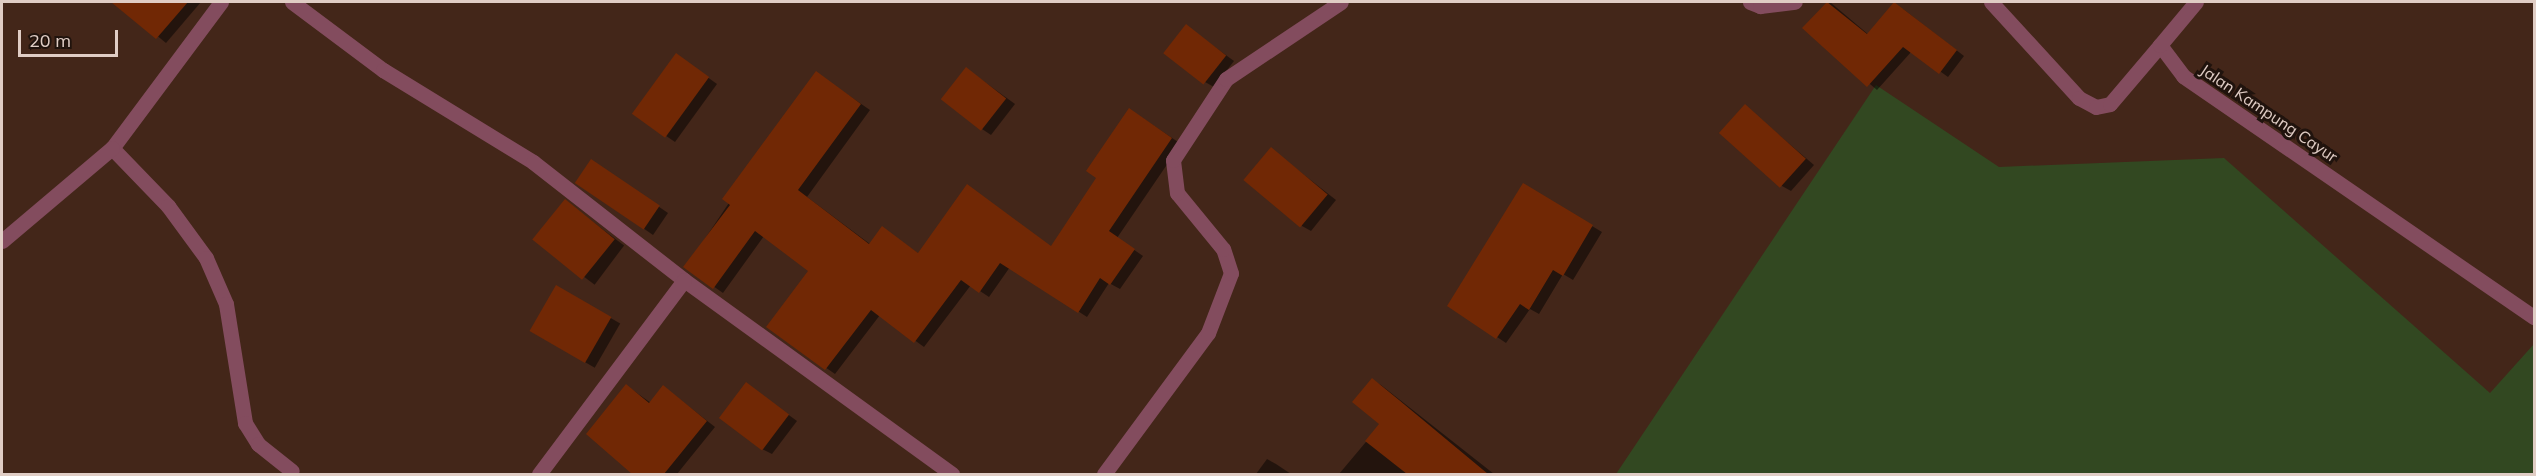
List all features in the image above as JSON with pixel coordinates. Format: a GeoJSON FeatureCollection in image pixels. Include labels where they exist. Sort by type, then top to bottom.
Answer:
{"type":"FeatureCollection","features":[{"type":"Feature","properties":{"kind":"street"},"geometry":{"type":"LineString","coordinates":[[2,241],[112,148],[220,2]]}},
{"type":"Feature","properties":{"kind":"street"},"geometry":{"type":"LineString","coordinates":[[292,2],[383,70],[533,162],[684,280],[952,474]]}},
{"type":"Feature","properties":{"kind":"street"},"geometry":{"type":"LineString","coordinates":[[1104,474],[1208,333],[1231,273],[1223,249],[1177,193],[1173,160],[1227,80],[1341,2]]}},
{"type":"Feature","properties":{"kind":"street"},"geometry":{"type":"LineString","coordinates":[[1750,2],[1760,6],[1795,2]]}},
{"type":"Feature","properties":{"kind":"street"},"geometry":{"type":"LineString","coordinates":[[1991,2],[2079,98],[2096,107],[2110,104],[2196,2]]}},
{"type":"Feature","properties":{"kind":"street","name":"Jalan Kampung Cayur"},"geometry":{"type":"LineString","coordinates":[[2160,45],[2183,76],[2535,317]]}},
{"type":"Feature","properties":{"kind":"street"},"geometry":{"type":"LineString","coordinates":[[112,148],[168,206],[206,258],[226,304],[245,423],[258,444],[292,471]]}},
{"type":"Feature","properties":{"kind":"street"},"geometry":{"type":"LineString","coordinates":[[539,474],[684,280]]}},
{"type":"Feature","properties":{"kind":"green space"},"geometry":{"type":"Polygon","coordinates":[[[1876,85],[1999,167],[2224,158],[2490,393],[2534,344],[2534,474],[1616,474],[1876,85]]]}},
{"type":"Feature","properties":{"kind":"building"},"geometry":{"type":"Polygon","coordinates":[[[111,2],[188,2],[156,39],[111,2]]]}},
{"type":"Feature","properties":{"kind":"building"},"geometry":{"type":"Polygon","coordinates":[[[1827,2],[1867,34],[1894,2],[1957,50],[1939,74],[1903,47],[1867,87],[1802,28],[1827,2]]]}},
{"type":"Feature","properties":{"kind":"building"},"geometry":{"type":"Polygon","coordinates":[[[1186,24],[1226,55],[1203,85],[1163,53],[1186,24]]]}},
{"type":"Feature","properties":{"kind":"building"},"geometry":{"type":"Polygon","coordinates":[[[676,53],[709,77],[665,138],[632,114],[676,53]]]}},
{"type":"Feature","properties":{"kind":"building"},"geometry":{"type":"Polygon","coordinates":[[[966,67],[1006,98],[981,131],[941,99],[966,67]]]}},
{"type":"Feature","properties":{"kind":"building"},"geometry":{"type":"Polygon","coordinates":[[[816,71],[861,104],[798,190],[869,244],[882,226],[918,253],[967,184],[1051,246],[1096,178],[1086,171],[1129,108],[1172,138],[1109,231],[1135,249],[1110,285],[1100,278],[1078,313],[1000,263],[979,293],[961,280],[914,343],[871,310],[825,370],[766,327],[808,271],[755,231],[713,289],[683,267],[730,205],[722,199],[816,71]]]}},
{"type":"Feature","properties":{"kind":"building"},"geometry":{"type":"Polygon","coordinates":[[[1745,104],[1806,159],[1780,188],[1719,133],[1745,104]]]}},
{"type":"Feature","properties":{"kind":"building"},"geometry":{"type":"Polygon","coordinates":[[[1271,147],[1328,195],[1300,228],[1243,180],[1271,147]]]}},
{"type":"Feature","properties":{"kind":"building"},"geometry":{"type":"Polygon","coordinates":[[[591,159],[660,205],[644,229],[575,183],[591,159]]]}},
{"type":"Feature","properties":{"kind":"building"},"geometry":{"type":"Polygon","coordinates":[[[1523,183],[1593,225],[1563,276],[1553,270],[1529,310],[1520,304],[1496,339],[1447,306],[1523,183]]]}},
{"type":"Feature","properties":{"kind":"building"},"geometry":{"type":"Polygon","coordinates":[[[565,199],[615,239],[582,280],[532,239],[565,199]]]}},
{"type":"Feature","properties":{"kind":"building"},"geometry":{"type":"Polygon","coordinates":[[[556,285],[611,317],[585,363],[530,331],[556,285]]]}},
{"type":"Feature","properties":{"kind":"building"},"geometry":{"type":"Polygon","coordinates":[[[1372,378],[1488,474],[1407,474],[1365,441],[1379,424],[1352,402],[1372,378]]]}},
{"type":"Feature","properties":{"kind":"building"},"geometry":{"type":"Polygon","coordinates":[[[746,382],[789,414],[762,450],[719,418],[746,382]]]}},
{"type":"Feature","properties":{"kind":"building"},"geometry":{"type":"Polygon","coordinates":[[[626,384],[649,403],[663,385],[707,421],[664,474],[632,474],[586,434],[626,384]]]}}]}
